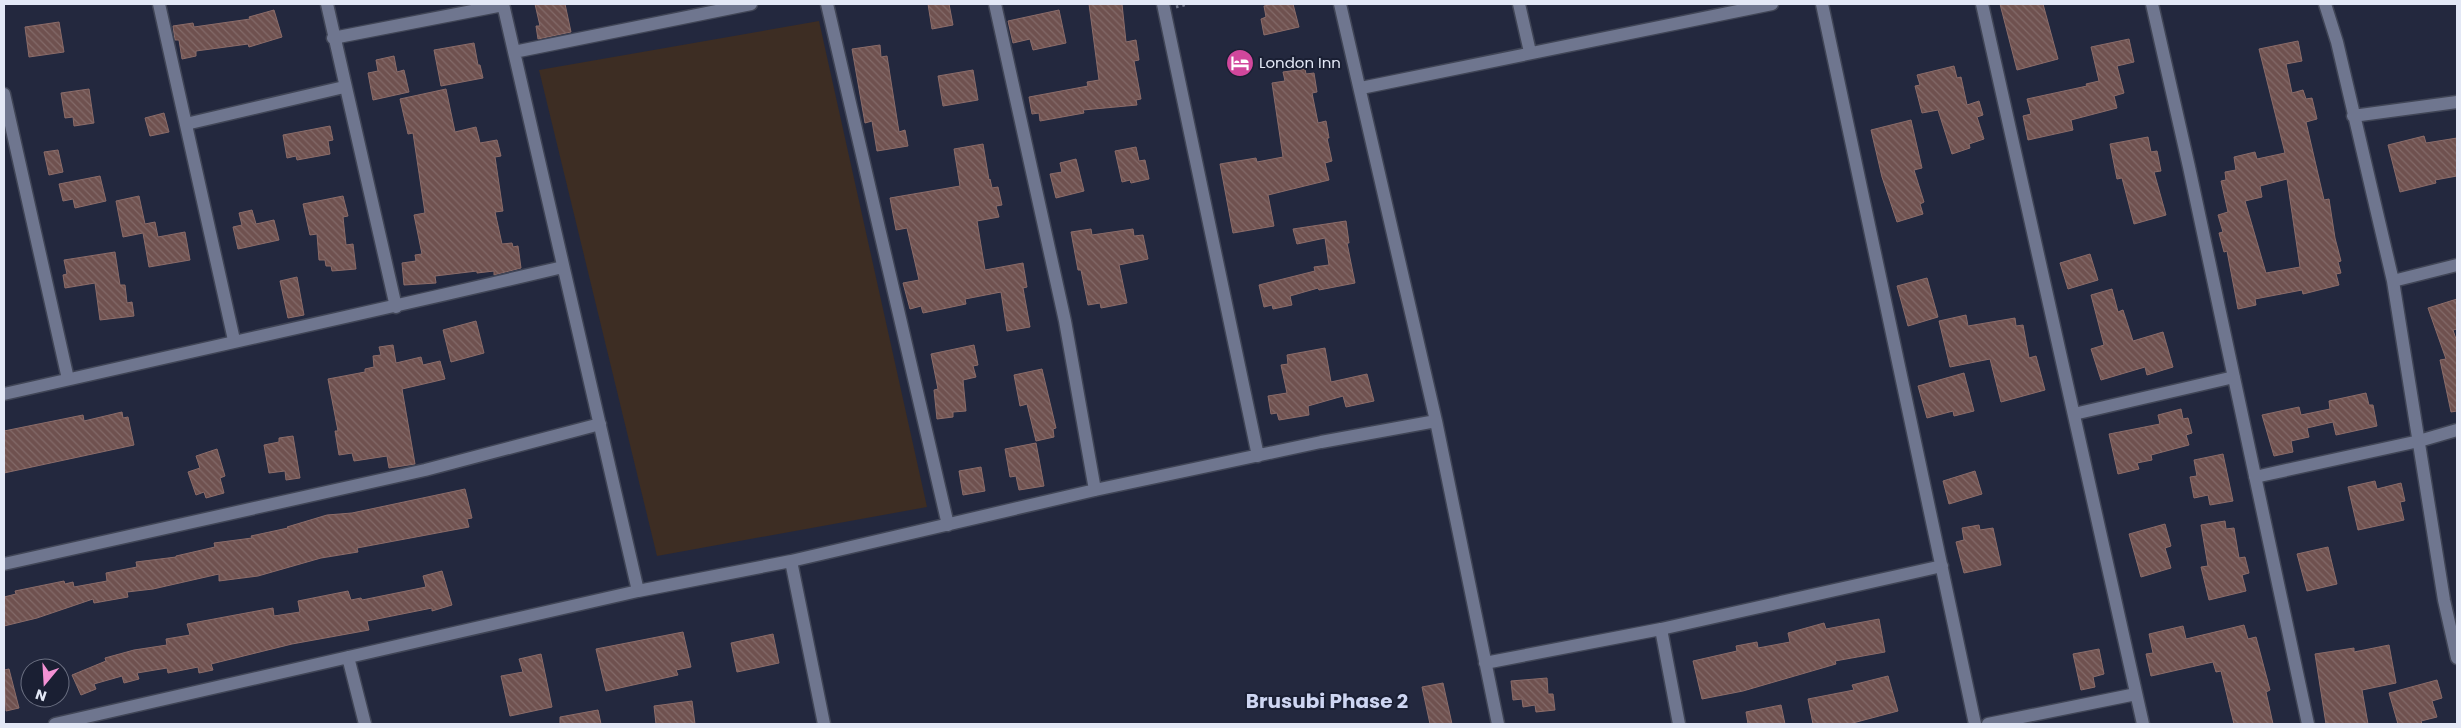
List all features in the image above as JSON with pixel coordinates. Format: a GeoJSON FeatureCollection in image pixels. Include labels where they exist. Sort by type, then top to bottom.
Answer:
{"type":"FeatureCollection","features":[{"type":"Feature","properties":{"kind":"street"},"geometry":{"type":"LineString","coordinates":[[159,4],[234,340]]}},
{"type":"Feature","properties":{"kind":"street"},"geometry":{"type":"LineString","coordinates":[[327,4],[344,87],[396,307]]}},
{"type":"Feature","properties":{"kind":"street"},"geometry":{"type":"LineString","coordinates":[[333,38],[503,4],[638,591]]}},
{"type":"Feature","properties":{"kind":"street"},"geometry":{"type":"LineString","coordinates":[[514,52],[750,4]]}},
{"type":"Feature","properties":{"kind":"street"},"geometry":{"type":"LineString","coordinates":[[827,4],[948,525]]}},
{"type":"Feature","properties":{"kind":"street"},"geometry":{"type":"LineString","coordinates":[[995,4],[1065,321],[1095,490]]}},
{"type":"Feature","properties":{"kind":"street"},"geometry":{"type":"LineString","coordinates":[[1163,4],[1258,456]]}},
{"type":"Feature","properties":{"kind":"street"},"geometry":{"type":"LineString","coordinates":[[1340,4],[1361,88],[1436,421],[1498,724]]}},
{"type":"Feature","properties":{"kind":"street"},"geometry":{"type":"LineString","coordinates":[[1519,4],[1530,52]]}},
{"type":"Feature","properties":{"kind":"street"},"geometry":{"type":"LineString","coordinates":[[1361,88],[1772,4]]}},
{"type":"Feature","properties":{"kind":"street"},"geometry":{"type":"LineString","coordinates":[[1822,4],[1975,724]]}},
{"type":"Feature","properties":{"kind":"street"},"geometry":{"type":"LineString","coordinates":[[1982,4],[2143,724]]}},
{"type":"Feature","properties":{"kind":"street"},"geometry":{"type":"LineString","coordinates":[[2152,4],[2308,724]]}},
{"type":"Feature","properties":{"kind":"street"},"geometry":{"type":"LineString","coordinates":[[2324,4],[2337,42],[2393,281],[2444,600],[2457,658]]}},
{"type":"Feature","properties":{"kind":"street"},"geometry":{"type":"LineString","coordinates":[[186,124],[344,87]]}},
{"type":"Feature","properties":{"kind":"street"},"geometry":{"type":"LineString","coordinates":[[4,94],[68,379]]}},
{"type":"Feature","properties":{"kind":"street"},"geometry":{"type":"LineString","coordinates":[[2353,116],[2457,102]]}},
{"type":"Feature","properties":{"kind":"street"},"geometry":{"type":"LineString","coordinates":[[2393,281],[2457,265]]}},
{"type":"Feature","properties":{"kind":"street"},"geometry":{"type":"LineString","coordinates":[[4,394],[234,340],[396,307],[563,267]]}},
{"type":"Feature","properties":{"kind":"street"},"geometry":{"type":"LineString","coordinates":[[2074,414],[2234,377]]}},
{"type":"Feature","properties":{"kind":"street"},"geometry":{"type":"LineString","coordinates":[[55,724],[638,591],[791,561],[1095,490],[1321,442],[1436,421]]}},
{"type":"Feature","properties":{"kind":"street"},"geometry":{"type":"LineString","coordinates":[[4,564],[425,470],[600,424]]}},
{"type":"Feature","properties":{"kind":"street"},"geometry":{"type":"LineString","coordinates":[[2255,478],[2419,441],[2457,430]]}},
{"type":"Feature","properties":{"kind":"street"},"geometry":{"type":"LineString","coordinates":[[791,561],[824,724]]}},
{"type":"Feature","properties":{"kind":"street"},"geometry":{"type":"LineString","coordinates":[[1485,663],[1661,629],[1942,566]]}},
{"type":"Feature","properties":{"kind":"street"},"geometry":{"type":"LineString","coordinates":[[2444,600],[2457,597]]}},
{"type":"Feature","properties":{"kind":"street"},"geometry":{"type":"LineString","coordinates":[[1661,629],[1680,724]]}},
{"type":"Feature","properties":{"kind":"street"},"geometry":{"type":"LineString","coordinates":[[348,657],[365,724]]}},
{"type":"Feature","properties":{"kind":"street"},"geometry":{"type":"LineString","coordinates":[[1988,724],[2136,694]]}},
{"type":"Feature","properties":{"kind":"shaded area"},"geometry":{"type":"Polygon","coordinates":[[[819,21],[927,507],[657,556],[539,70],[819,21]]]}},
{"type":"Feature","properties":{"kind":"building"},"geometry":{"type":"Polygon","coordinates":[[[535,4],[565,4],[571,32],[538,39],[536,26],[540,26],[535,4]]]}},
{"type":"Feature","properties":{"kind":"building"},"geometry":{"type":"Polygon","coordinates":[[[928,4],[949,4],[953,25],[932,29],[928,4]]]}},
{"type":"Feature","properties":{"kind":"building"},"geometry":{"type":"Polygon","coordinates":[[[1089,4],[1122,4],[1126,42],[1136,40],[1139,60],[1134,61],[1141,99],[1136,100],[1137,105],[1083,110],[1084,113],[1040,121],[1039,113],[1032,114],[1029,97],[1088,86],[1087,82],[1099,80],[1089,4]]]}},
{"type":"Feature","properties":{"kind":"building"},"geometry":{"type":"Polygon","coordinates":[[[1293,4],[1299,27],[1264,35],[1261,19],[1266,17],[1264,6],[1293,4]]]}},
{"type":"Feature","properties":{"kind":"building"},"geometry":{"type":"Polygon","coordinates":[[[2000,4],[2043,4],[2058,59],[2017,70],[2000,4]]]}},
{"type":"Feature","properties":{"kind":"building"},"geometry":{"type":"Polygon","coordinates":[[[274,10],[282,37],[249,47],[248,44],[196,51],[196,56],[182,59],[179,40],[175,40],[173,26],[193,23],[194,27],[250,19],[249,17],[274,10]]]}},
{"type":"Feature","properties":{"kind":"building"},"geometry":{"type":"Polygon","coordinates":[[[1059,10],[1066,43],[1033,50],[1030,39],[1013,43],[1008,21],[1059,10]]]}},
{"type":"Feature","properties":{"kind":"building"},"geometry":{"type":"Polygon","coordinates":[[[59,22],[64,52],[29,57],[25,27],[59,22]]]}},
{"type":"Feature","properties":{"kind":"building"},"geometry":{"type":"Polygon","coordinates":[[[2129,39],[2134,62],[2117,66],[2124,93],[2114,96],[2117,108],[2071,120],[2073,130],[2028,140],[2023,116],[2031,114],[2027,99],[2087,86],[2086,84],[2099,81],[2091,47],[2129,39]]]}},
{"type":"Feature","properties":{"kind":"building"},"geometry":{"type":"Polygon","coordinates":[[[2298,41],[2302,61],[2286,64],[2292,93],[2303,90],[2306,99],[2312,98],[2317,119],[2306,122],[2324,200],[2329,199],[2335,238],[2341,261],[2338,262],[2341,273],[2336,274],[2339,285],[2303,294],[2302,290],[2255,299],[2256,305],[2238,309],[2227,251],[2224,252],[2219,233],[2223,232],[2218,215],[2228,212],[2221,181],[2226,180],[2225,172],[2236,170],[2234,157],[2255,152],[2257,159],[2285,153],[2259,49],[2298,41]],[[2287,179],[2260,186],[2262,197],[2245,201],[2266,273],[2300,267],[2287,179]]]}},
{"type":"Feature","properties":{"kind":"building"},"geometry":{"type":"Polygon","coordinates":[[[474,43],[478,65],[480,65],[483,78],[441,86],[434,50],[474,43]]]}},
{"type":"Feature","properties":{"kind":"building"},"geometry":{"type":"Polygon","coordinates":[[[880,45],[881,57],[887,56],[899,132],[905,130],[908,146],[877,151],[872,121],[865,123],[852,49],[880,45]]]}},
{"type":"Feature","properties":{"kind":"building"},"geometry":{"type":"Polygon","coordinates":[[[394,56],[397,72],[404,70],[409,92],[373,100],[368,73],[378,71],[376,60],[394,56]]]}},
{"type":"Feature","properties":{"kind":"building"},"geometry":{"type":"Polygon","coordinates":[[[1954,66],[1957,78],[1961,77],[1967,105],[1979,101],[1983,115],[1977,117],[1984,139],[1969,144],[1970,148],[1952,154],[1938,110],[1922,113],[1915,86],[1920,85],[1917,75],[1954,66]]]}},
{"type":"Feature","properties":{"kind":"building"},"geometry":{"type":"Polygon","coordinates":[[[1305,69],[1306,74],[1314,73],[1317,92],[1312,93],[1318,123],[1326,121],[1329,138],[1327,138],[1332,161],[1325,163],[1329,180],[1268,195],[1274,226],[1233,233],[1220,164],[1256,158],[1257,162],[1283,157],[1272,83],[1285,81],[1283,72],[1305,69]]]}},
{"type":"Feature","properties":{"kind":"building"},"geometry":{"type":"Polygon","coordinates":[[[973,70],[978,100],[943,106],[938,76],[973,70]]]}},
{"type":"Feature","properties":{"kind":"building"},"geometry":{"type":"Polygon","coordinates":[[[89,89],[94,123],[74,126],[73,117],[65,118],[61,93],[89,89]]]}},
{"type":"Feature","properties":{"kind":"building"},"geometry":{"type":"Polygon","coordinates":[[[446,89],[455,132],[476,127],[480,143],[497,140],[501,156],[495,157],[503,211],[495,212],[502,244],[512,243],[513,247],[518,246],[521,268],[494,275],[494,271],[477,273],[477,271],[435,276],[436,283],[404,285],[402,263],[416,261],[415,255],[422,254],[414,215],[425,213],[413,133],[408,134],[400,99],[446,89]]]}},
{"type":"Feature","properties":{"kind":"building"},"geometry":{"type":"Polygon","coordinates":[[[164,113],[169,132],[150,136],[145,118],[164,113]]]}},
{"type":"Feature","properties":{"kind":"building"},"geometry":{"type":"Polygon","coordinates":[[[1911,120],[1922,168],[1914,170],[1924,202],[1920,204],[1923,214],[1897,222],[1882,177],[1871,130],[1911,120]]]}},
{"type":"Feature","properties":{"kind":"building"},"geometry":{"type":"Polygon","coordinates":[[[330,126],[333,140],[328,141],[330,154],[297,160],[296,156],[287,158],[283,135],[330,126]]]}},
{"type":"Feature","properties":{"kind":"building"},"geometry":{"type":"Polygon","coordinates":[[[2424,136],[2426,143],[2457,138],[2457,176],[2435,180],[2436,183],[2400,192],[2388,145],[2424,136]]]}},
{"type":"Feature","properties":{"kind":"building"},"geometry":{"type":"Polygon","coordinates":[[[2148,137],[2151,152],[2157,151],[2161,171],[2154,172],[2166,215],[2134,224],[2122,178],[2117,179],[2110,144],[2148,137]]]}},
{"type":"Feature","properties":{"kind":"building"},"geometry":{"type":"Polygon","coordinates":[[[983,144],[989,180],[992,188],[998,187],[1002,205],[996,206],[999,217],[977,221],[985,270],[1023,263],[1027,287],[1023,288],[1030,327],[1007,331],[1001,292],[965,299],[966,304],[923,313],[921,306],[910,309],[903,283],[919,280],[907,228],[896,230],[890,198],[960,186],[954,149],[983,144]]]}},
{"type":"Feature","properties":{"kind":"building"},"geometry":{"type":"Polygon","coordinates":[[[1136,147],[1139,161],[1145,160],[1149,179],[1131,183],[1130,180],[1122,182],[1115,151],[1136,147]]]}},
{"type":"Feature","properties":{"kind":"building"},"geometry":{"type":"Polygon","coordinates":[[[58,150],[63,172],[49,175],[44,152],[58,150]]]}},
{"type":"Feature","properties":{"kind":"building"},"geometry":{"type":"Polygon","coordinates":[[[1076,159],[1084,191],[1056,198],[1050,174],[1062,172],[1060,163],[1076,159]]]}},
{"type":"Feature","properties":{"kind":"building"},"geometry":{"type":"Polygon","coordinates":[[[100,176],[106,201],[75,208],[73,199],[63,201],[59,184],[100,176]]]}},
{"type":"Feature","properties":{"kind":"building"},"geometry":{"type":"Polygon","coordinates":[[[139,196],[145,224],[155,222],[158,237],[185,232],[190,260],[149,267],[143,233],[123,237],[116,201],[139,196]]]}},
{"type":"Feature","properties":{"kind":"building"},"geometry":{"type":"Polygon","coordinates":[[[343,196],[348,216],[343,217],[346,245],[353,244],[356,269],[332,271],[331,266],[326,266],[325,260],[319,260],[317,234],[310,235],[303,204],[343,196]]]}},
{"type":"Feature","properties":{"kind":"building"},"geometry":{"type":"Polygon","coordinates":[[[252,210],[256,224],[274,220],[279,240],[238,249],[233,227],[242,225],[239,213],[252,210]]]}},
{"type":"Feature","properties":{"kind":"building"},"geometry":{"type":"Polygon","coordinates":[[[1346,221],[1349,243],[1347,243],[1355,283],[1319,290],[1318,288],[1290,296],[1292,305],[1273,309],[1272,305],[1264,307],[1259,285],[1315,271],[1314,267],[1329,265],[1325,238],[1297,244],[1293,229],[1346,221]]]}},
{"type":"Feature","properties":{"kind":"building"},"geometry":{"type":"Polygon","coordinates":[[[1091,229],[1092,235],[1133,229],[1134,236],[1143,235],[1148,259],[1119,265],[1127,303],[1101,308],[1100,303],[1088,305],[1081,270],[1078,270],[1071,232],[1091,229]]]}},
{"type":"Feature","properties":{"kind":"building"},"geometry":{"type":"Polygon","coordinates":[[[115,252],[120,285],[125,285],[127,303],[132,302],[134,316],[100,320],[95,283],[65,288],[63,275],[67,274],[64,260],[115,252]]]}},
{"type":"Feature","properties":{"kind":"building"},"geometry":{"type":"Polygon","coordinates":[[[2090,254],[2098,280],[2068,289],[2060,263],[2090,254]]]}},
{"type":"Feature","properties":{"kind":"building"},"geometry":{"type":"Polygon","coordinates":[[[297,277],[304,315],[288,318],[280,281],[297,277]]]}},
{"type":"Feature","properties":{"kind":"building"},"geometry":{"type":"Polygon","coordinates":[[[1927,278],[1938,317],[1908,326],[1897,286],[1927,278]]]}},
{"type":"Feature","properties":{"kind":"building"},"geometry":{"type":"Polygon","coordinates":[[[2112,289],[2118,312],[2123,310],[2133,341],[2163,332],[2173,367],[2147,375],[2145,367],[2101,380],[2091,349],[2104,345],[2091,295],[2112,289]]]}},
{"type":"Feature","properties":{"kind":"building"},"geometry":{"type":"Polygon","coordinates":[[[2457,299],[2457,329],[2453,330],[2457,342],[2457,411],[2451,412],[2440,360],[2446,359],[2428,308],[2457,299]]]}},
{"type":"Feature","properties":{"kind":"building"},"geometry":{"type":"Polygon","coordinates":[[[1966,315],[1968,326],[2015,318],[2016,326],[2023,325],[2029,358],[2036,356],[2045,390],[2001,402],[1990,359],[1950,367],[1939,321],[1966,315]]]}},
{"type":"Feature","properties":{"kind":"building"},"geometry":{"type":"Polygon","coordinates":[[[476,321],[484,353],[451,362],[443,330],[476,321]]]}},
{"type":"Feature","properties":{"kind":"building"},"geometry":{"type":"Polygon","coordinates":[[[393,345],[396,363],[421,357],[423,365],[440,361],[445,379],[402,389],[415,464],[389,468],[387,456],[354,461],[352,453],[339,455],[335,431],[338,431],[328,379],[365,372],[365,369],[374,367],[373,356],[381,355],[379,347],[393,345]]]}},
{"type":"Feature","properties":{"kind":"building"},"geometry":{"type":"Polygon","coordinates":[[[974,345],[978,365],[973,366],[976,377],[963,380],[966,411],[953,412],[953,417],[937,419],[934,390],[938,389],[931,354],[974,345]]]}},
{"type":"Feature","properties":{"kind":"building"},"geometry":{"type":"Polygon","coordinates":[[[1325,348],[1331,382],[1367,374],[1374,401],[1346,407],[1343,396],[1308,406],[1309,415],[1279,420],[1277,413],[1271,414],[1268,396],[1287,393],[1281,365],[1288,364],[1287,355],[1325,348]]]}},
{"type":"Feature","properties":{"kind":"building"},"geometry":{"type":"Polygon","coordinates":[[[1042,369],[1056,428],[1053,429],[1054,437],[1036,441],[1027,404],[1020,406],[1014,375],[1042,369]]]}},
{"type":"Feature","properties":{"kind":"building"},"geometry":{"type":"Polygon","coordinates":[[[1964,373],[1974,411],[1954,416],[1953,411],[1927,418],[1918,386],[1964,373]]]}},
{"type":"Feature","properties":{"kind":"building"},"geometry":{"type":"Polygon","coordinates":[[[2366,393],[2369,405],[2373,405],[2377,426],[2336,435],[2333,422],[2307,428],[2309,437],[2291,441],[2293,452],[2274,456],[2262,415],[2299,407],[2301,415],[2330,409],[2329,401],[2366,393]]]}},
{"type":"Feature","properties":{"kind":"building"},"geometry":{"type":"Polygon","coordinates":[[[2181,409],[2183,419],[2188,418],[2192,433],[2186,435],[2189,445],[2151,455],[2152,460],[2137,463],[2139,469],[2118,474],[2109,434],[2160,424],[2158,415],[2181,409]]]}},
{"type":"Feature","properties":{"kind":"building"},"geometry":{"type":"Polygon","coordinates":[[[122,412],[123,418],[128,417],[134,445],[4,473],[4,431],[83,415],[84,421],[122,412]]]}},
{"type":"Feature","properties":{"kind":"building"},"geometry":{"type":"Polygon","coordinates":[[[293,436],[300,478],[286,480],[285,471],[269,473],[264,445],[279,442],[279,438],[293,436]]]}},
{"type":"Feature","properties":{"kind":"building"},"geometry":{"type":"Polygon","coordinates":[[[1036,443],[1044,486],[1019,490],[1016,476],[1010,477],[1005,449],[1036,443]]]}},
{"type":"Feature","properties":{"kind":"building"},"geometry":{"type":"Polygon","coordinates":[[[217,449],[225,476],[220,478],[224,493],[206,498],[204,492],[196,495],[188,472],[200,468],[196,456],[217,449]]]}},
{"type":"Feature","properties":{"kind":"building"},"geometry":{"type":"Polygon","coordinates":[[[2223,454],[2233,501],[2210,505],[2208,495],[2194,498],[2190,477],[2197,476],[2194,460],[2223,454]]]}},
{"type":"Feature","properties":{"kind":"building"},"geometry":{"type":"Polygon","coordinates":[[[981,467],[985,491],[963,495],[959,471],[981,467]]]}},
{"type":"Feature","properties":{"kind":"building"},"geometry":{"type":"Polygon","coordinates":[[[1975,471],[1982,494],[1949,504],[1943,481],[1975,471]]]}},
{"type":"Feature","properties":{"kind":"building"},"geometry":{"type":"Polygon","coordinates":[[[2375,481],[2377,489],[2401,483],[2405,501],[2400,502],[2404,520],[2358,530],[2348,487],[2375,481]]]}},
{"type":"Feature","properties":{"kind":"building"},"geometry":{"type":"Polygon","coordinates":[[[465,489],[472,518],[467,519],[469,527],[357,548],[358,552],[321,558],[258,576],[219,581],[219,574],[153,589],[127,592],[128,597],[94,603],[93,599],[37,618],[4,626],[4,597],[16,594],[15,591],[64,581],[65,584],[73,582],[74,587],[107,581],[106,573],[137,567],[136,562],[176,557],[215,547],[214,543],[252,538],[251,536],[288,528],[327,515],[352,513],[465,489]]]}},
{"type":"Feature","properties":{"kind":"building"},"geometry":{"type":"Polygon","coordinates":[[[2225,521],[2226,529],[2234,528],[2239,558],[2245,557],[2249,573],[2242,575],[2246,591],[2209,600],[2201,567],[2208,566],[2201,525],[2225,521]]]}},
{"type":"Feature","properties":{"kind":"building"},"geometry":{"type":"Polygon","coordinates":[[[2165,524],[2171,546],[2165,548],[2171,568],[2141,577],[2129,534],[2165,524]]]}},
{"type":"Feature","properties":{"kind":"building"},"geometry":{"type":"Polygon","coordinates":[[[1979,525],[1980,530],[1993,528],[2001,565],[1964,573],[1956,542],[1964,540],[1962,528],[1979,525]]]}},
{"type":"Feature","properties":{"kind":"building"},"geometry":{"type":"Polygon","coordinates":[[[2328,547],[2337,584],[2307,591],[2297,554],[2328,547]]]}},
{"type":"Feature","properties":{"kind":"building"},"geometry":{"type":"Polygon","coordinates":[[[442,571],[452,605],[432,611],[432,608],[367,621],[369,630],[292,644],[211,664],[213,670],[199,673],[198,667],[168,673],[167,668],[137,673],[139,679],[124,683],[122,676],[94,684],[96,689],[81,695],[72,675],[106,661],[105,658],[134,650],[167,645],[166,639],[190,635],[187,624],[273,608],[274,616],[300,612],[298,601],[348,591],[351,600],[361,598],[362,600],[426,587],[423,576],[442,571]]]}},
{"type":"Feature","properties":{"kind":"building"},"geometry":{"type":"Polygon","coordinates":[[[1879,619],[1885,652],[1835,661],[1836,664],[1743,691],[1702,699],[1693,661],[1737,651],[1736,646],[1757,642],[1758,648],[1790,642],[1788,633],[1824,623],[1826,629],[1879,619]]]}},
{"type":"Feature","properties":{"kind":"building"},"geometry":{"type":"Polygon","coordinates":[[[2244,625],[2248,639],[2256,637],[2270,690],[2266,692],[2273,724],[2234,724],[2221,671],[2216,672],[2213,662],[2151,676],[2146,654],[2153,653],[2149,634],[2183,626],[2186,639],[2244,625]]]}},
{"type":"Feature","properties":{"kind":"building"},"geometry":{"type":"Polygon","coordinates":[[[683,632],[691,667],[676,670],[678,675],[606,691],[596,649],[683,632]]]}},
{"type":"Feature","properties":{"kind":"building"},"geometry":{"type":"Polygon","coordinates":[[[773,634],[779,663],[737,672],[731,643],[773,634]]]}},
{"type":"Feature","properties":{"kind":"building"},"geometry":{"type":"Polygon","coordinates":[[[2389,645],[2396,683],[2362,690],[2368,724],[2326,724],[2315,654],[2354,648],[2354,652],[2389,645]]]}},
{"type":"Feature","properties":{"kind":"building"},"geometry":{"type":"Polygon","coordinates":[[[2099,649],[2104,674],[2093,677],[2095,687],[2081,690],[2073,654],[2099,649]]]}},
{"type":"Feature","properties":{"kind":"building"},"geometry":{"type":"Polygon","coordinates":[[[541,654],[552,707],[510,716],[501,676],[523,672],[519,659],[541,654]]]}},
{"type":"Feature","properties":{"kind":"building"},"geometry":{"type":"Polygon","coordinates":[[[9,669],[19,708],[6,711],[4,670],[9,669]]]}},
{"type":"Feature","properties":{"kind":"building"},"geometry":{"type":"Polygon","coordinates":[[[1888,676],[1898,711],[1849,724],[1813,724],[1808,699],[1854,690],[1852,685],[1888,676]]]}},
{"type":"Feature","properties":{"kind":"building"},"geometry":{"type":"Polygon","coordinates":[[[1547,678],[1548,694],[1553,694],[1555,710],[1536,712],[1535,705],[1523,707],[1522,699],[1513,700],[1511,681],[1547,678]]]}},
{"type":"Feature","properties":{"kind":"building"},"geometry":{"type":"Polygon","coordinates":[[[2437,680],[2442,698],[2432,701],[2437,717],[2421,721],[2422,724],[2398,724],[2389,693],[2437,680]]]}},
{"type":"Feature","properties":{"kind":"building"},"geometry":{"type":"Polygon","coordinates":[[[1443,683],[1452,724],[1430,724],[1422,687],[1443,683]]]}},
{"type":"Feature","properties":{"kind":"building"},"geometry":{"type":"Polygon","coordinates":[[[692,701],[695,724],[656,724],[654,706],[692,701]]]}},
{"type":"Feature","properties":{"kind":"building"},"geometry":{"type":"Polygon","coordinates":[[[1781,705],[1785,724],[1748,724],[1746,712],[1781,705]]]}},
{"type":"Feature","properties":{"kind":"building"},"geometry":{"type":"Polygon","coordinates":[[[598,710],[601,724],[560,724],[560,717],[598,710]]]}},
{"type":"Feature","properties":{"kind":"place","name":"London Inn"},"geometry":{"type":"Point","coordinates":[1240,63]}},
{"type":"Feature","properties":{"kind":"district","name":"Brusubi Phase 2"},"geometry":{"type":"Point","coordinates":[1327,701]}}]}
